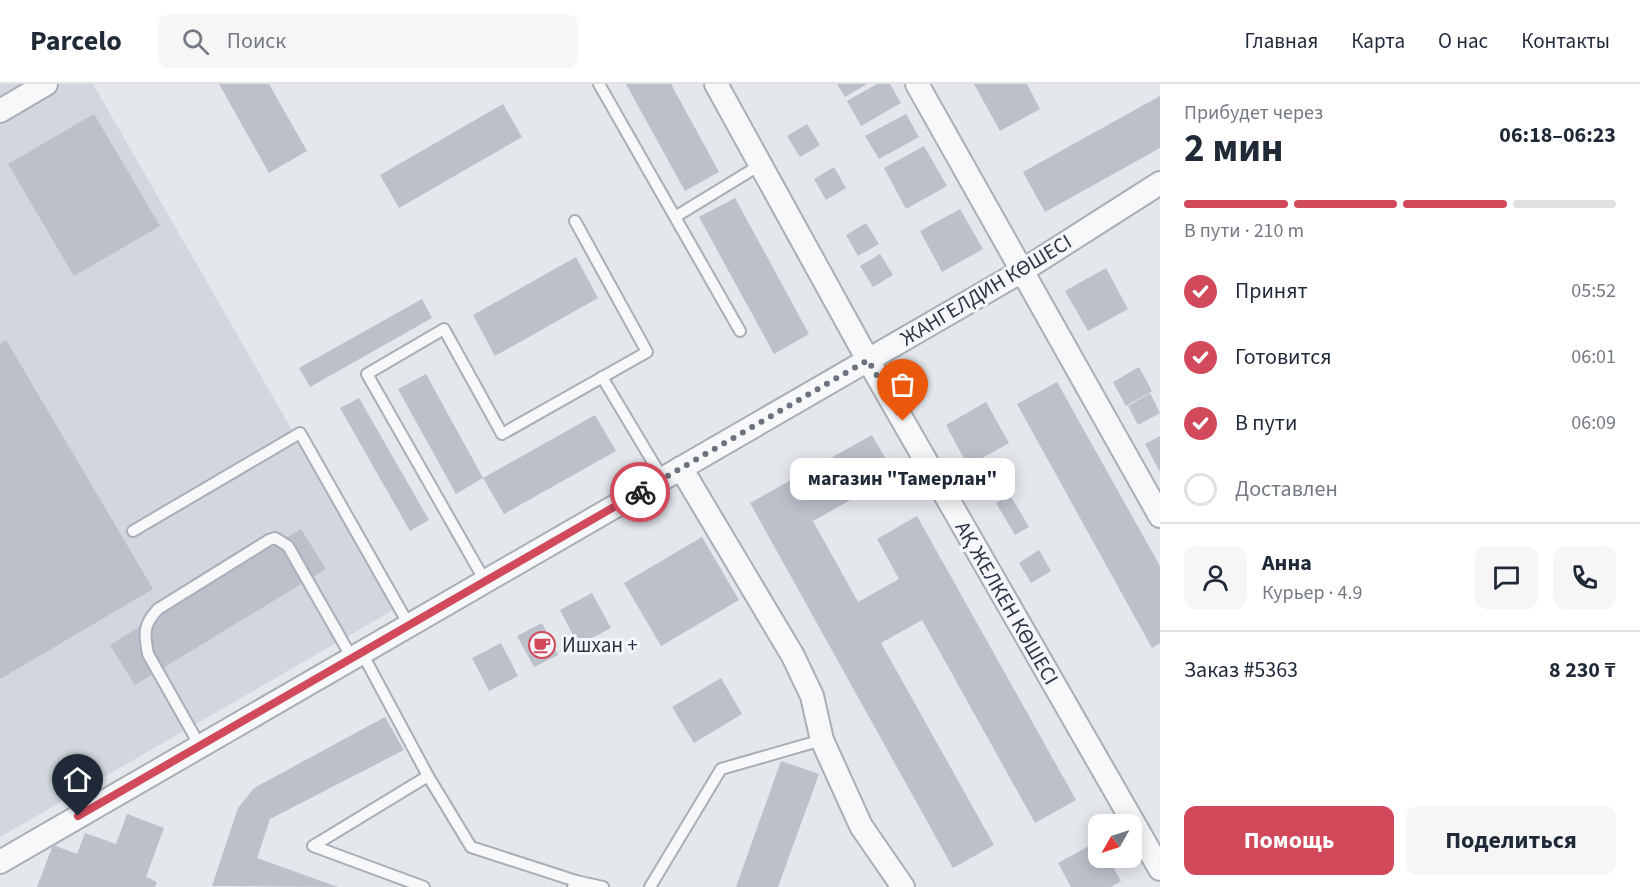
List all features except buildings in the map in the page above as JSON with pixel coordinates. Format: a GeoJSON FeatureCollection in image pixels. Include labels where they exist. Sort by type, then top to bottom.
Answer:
{"type":"FeatureCollection","features":[{"type":"Feature","properties":{"kind":"street"},"geometry":{"type":"LineString","coordinates":[[0,111],[46,84]]}},
{"type":"Feature","properties":{"kind":"street","name":"АҚ ЖЕЛКЕН КӨШЕСІ"},"geometry":{"type":"LineString","coordinates":[[716,84],[868,360],[1160,868]]}},
{"type":"Feature","properties":{"kind":"street"},"geometry":{"type":"LineString","coordinates":[[917,84],[1160,516]]}},
{"type":"Feature","properties":{"kind":"street","name":"ЖАНГЕЛДИН КӨШЕСІ"},"geometry":{"type":"LineString","coordinates":[[0,862],[1022,271],[1160,183]]}},
{"type":"Feature","properties":{"kind":"street"},"geometry":{"type":"LineString","coordinates":[[672,473],[793,656],[812,696],[822,740],[861,826],[903,887]]}},
{"type":"Feature","properties":{"kind":"lane"},"geometry":{"type":"LineString","coordinates":[[599,84],[740,331]]}},
{"type":"Feature","properties":{"kind":"lane"},"geometry":{"type":"LineString","coordinates":[[675,217],[760,165]]}},
{"type":"Feature","properties":{"kind":"lane"},"geometry":{"type":"LineString","coordinates":[[485,581],[367,374],[444,329],[502,434],[647,352],[575,221]]}},
{"type":"Feature","properties":{"kind":"lane"},"geometry":{"type":"LineString","coordinates":[[602,377],[672,473]]}},
{"type":"Feature","properties":{"kind":"lane"},"geometry":{"type":"LineString","coordinates":[[133,531],[300,433],[409,625]]}},
{"type":"Feature","properties":{"kind":"lane"},"geometry":{"type":"LineString","coordinates":[[200,746],[148,654],[145,637],[147,620],[158,609],[275,538],[288,546],[357,656],[471,847],[575,884],[603,887]]}},
{"type":"Feature","properties":{"kind":"lane"},"geometry":{"type":"LineString","coordinates":[[650,887],[721,769],[822,740]]}},
{"type":"Feature","properties":{"kind":"lane"},"geometry":{"type":"LineString","coordinates":[[416,886],[313,846],[428,776]]}},
{"type":"Feature","properties":{"kind":"shaded area"},"geometry":{"type":"Polygon","coordinates":[[[0,84],[93,84],[395,609],[0,837],[0,84]]]}},
{"type":"Feature","properties":{"kind":"way so far"},"geometry":{"type":"LineString","coordinates":[[640,492],[868,360],[903,421]]}},
{"type":"Feature","properties":{"kind":"place","name":"магазин \"Тамерлан\""},"geometry":{"type":"Point","coordinates":[903,421]}},
{"type":"Feature","properties":{"kind":"place","name":"Ишхан +"},"geometry":{"type":"Point","coordinates":[542,645]}},
{"type":"Feature","properties":{"kind":"route"},"geometry":{"type":"LineString","coordinates":[[78,816],[640,492]]}}]}
